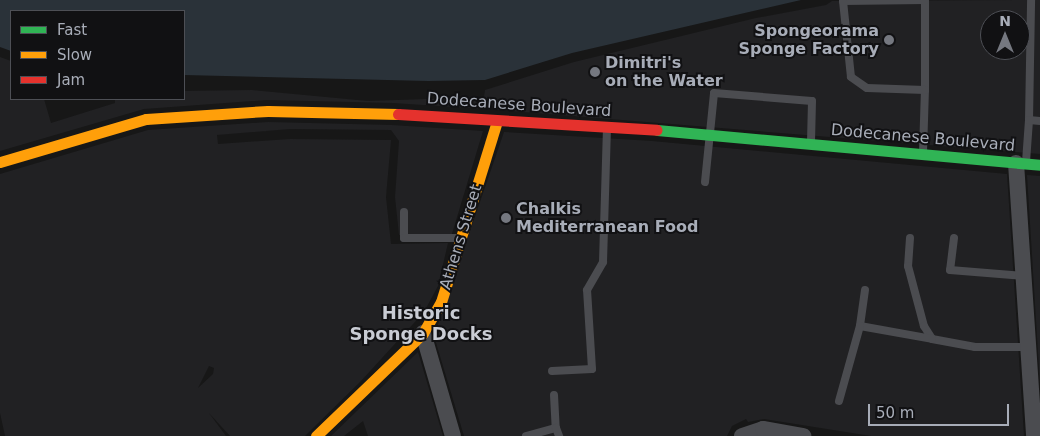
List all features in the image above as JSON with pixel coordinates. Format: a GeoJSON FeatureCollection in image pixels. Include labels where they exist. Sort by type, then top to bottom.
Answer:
{"type":"FeatureCollection","features":[{"type":"Feature","properties":{"kind":"street","name":"Dodecanese Boulevard"},"geometry":{"type":"LineString","coordinates":[[0,162],[146,119],[268,112],[374,113],[497,120],[709,135],[1040,165]]}},
{"type":"Feature","properties":{"kind":"street","name":"Athens Street"},"geometry":{"type":"LineString","coordinates":[[316,436],[423,333],[441,302],[497,120]]}},
{"type":"Feature","properties":{"kind":"street"},"geometry":{"type":"LineString","coordinates":[[1021,164],[1028,347],[1036,393],[1034,436]]}},
{"type":"Feature","properties":{"kind":"street"},"geometry":{"type":"LineString","coordinates":[[423,333],[453,436]]}},
{"type":"Feature","properties":{"kind":"street"},"geometry":{"type":"LineString","coordinates":[[743,435],[763,430],[803,436]]}},
{"type":"Feature","properties":{"kind":"lane"},"geometry":{"type":"LineString","coordinates":[[923,154],[925,90],[925,0],[843,1],[851,77],[867,88],[925,90]]}},
{"type":"Feature","properties":{"kind":"lane"},"geometry":{"type":"LineString","coordinates":[[1021,164],[1028,120],[1031,0]]}},
{"type":"Feature","properties":{"kind":"lane"},"geometry":{"type":"LineString","coordinates":[[705,182],[714,93],[812,101],[811,144]]}},
{"type":"Feature","properties":{"kind":"lane"},"geometry":{"type":"LineString","coordinates":[[1028,120],[1040,121]]}},
{"type":"Feature","properties":{"kind":"lane"},"geometry":{"type":"LineString","coordinates":[[552,372],[592,369],[587,290],[603,262],[607,128]]}},
{"type":"Feature","properties":{"kind":"lane"},"geometry":{"type":"LineString","coordinates":[[404,212],[404,238],[461,238]]}},
{"type":"Feature","properties":{"kind":"lane"},"geometry":{"type":"LineString","coordinates":[[910,238],[908,266],[924,326],[932,339]]}},
{"type":"Feature","properties":{"kind":"lane"},"geometry":{"type":"LineString","coordinates":[[954,238],[950,270],[1024,276]]}},
{"type":"Feature","properties":{"kind":"lane"},"geometry":{"type":"LineString","coordinates":[[839,401],[860,326],[865,290]]}},
{"type":"Feature","properties":{"kind":"lane"},"geometry":{"type":"LineString","coordinates":[[860,326],[975,347],[1028,347]]}},
{"type":"Feature","properties":{"kind":"lane"},"geometry":{"type":"LineString","coordinates":[[526,436],[557,432],[554,395]]}},
{"type":"Feature","properties":{"kind":"shaded area"},"geometry":{"type":"Polygon","coordinates":[[[0,0],[801,0],[572,53],[485,80],[428,81],[185,75],[185,10],[10,10],[10,51],[0,47],[0,0]]]}},
{"type":"Feature","properties":{"kind":"shaded area"},"geometry":{"type":"Polygon","coordinates":[[[1040,0],[1040,154],[499,110],[393,103],[267,100],[144,109],[0,151],[0,57],[10,61],[10,100],[44,100],[51,123],[115,103],[115,100],[185,100],[185,91],[252,90],[368,101],[484,97],[485,90],[574,62],[756,18],[826,5],[832,1],[1040,0]]]}},
{"type":"Feature","properties":{"kind":"shaded area"},"geometry":{"type":"Polygon","coordinates":[[[268,122],[392,125],[483,131],[451,237],[448,234],[399,235],[395,197],[399,141],[391,130],[290,129],[217,135],[218,144],[290,139],[391,140],[386,197],[391,244],[448,243],[438,286],[424,312],[361,381],[305,436],[230,436],[209,413],[226,436],[5,436],[0,413],[0,174],[148,130],[268,122]],[[209,366],[198,388],[213,374],[214,368],[209,366]]]}},
{"type":"Feature","properties":{"kind":"shaded area"},"geometry":{"type":"Polygon","coordinates":[[[504,132],[652,141],[1007,174],[1024,436],[871,436],[764,419],[748,422],[746,419],[732,426],[727,436],[464,436],[434,336],[504,132]]]}},
{"type":"Feature","properties":{"kind":"shaded area"},"geometry":{"type":"Polygon","coordinates":[[[1027,175],[1040,176],[1040,384],[1027,175]]]}},
{"type":"Feature","properties":{"kind":"shaded area"},"geometry":{"type":"Polygon","coordinates":[[[418,352],[443,436],[368,436],[363,421],[344,436],[331,436],[418,352]]]}},
{"type":"Feature","properties":{"kind":"traffic: fast"},"geometry":{"type":"LineString","coordinates":[[657,130],[1040,165]]}},
{"type":"Feature","properties":{"kind":"traffic: slow"},"geometry":{"type":"LineString","coordinates":[[0,162],[146,119],[268,111],[398,114]]}},
{"type":"Feature","properties":{"kind":"traffic: slow"},"geometry":{"type":"LineString","coordinates":[[316,436],[423,333],[441,302],[497,121]]}},
{"type":"Feature","properties":{"kind":"traffic: jam"},"geometry":{"type":"LineString","coordinates":[[398,114],[657,130]]}},
{"type":"Feature","properties":{"kind":"place","name":"Spongeorama Sponge Factory"},"geometry":{"type":"Point","coordinates":[889,40]}},
{"type":"Feature","properties":{"kind":"place","name":"Dimitri's on the Water"},"geometry":{"type":"Point","coordinates":[595,72]}},
{"type":"Feature","properties":{"kind":"place","name":"Chalkis Mediterranean Food"},"geometry":{"type":"Point","coordinates":[506,218]}},
{"type":"Feature","properties":{"kind":"district","name":"Historic Sponge Docks"},"geometry":{"type":"Point","coordinates":[421,324]}}]}
